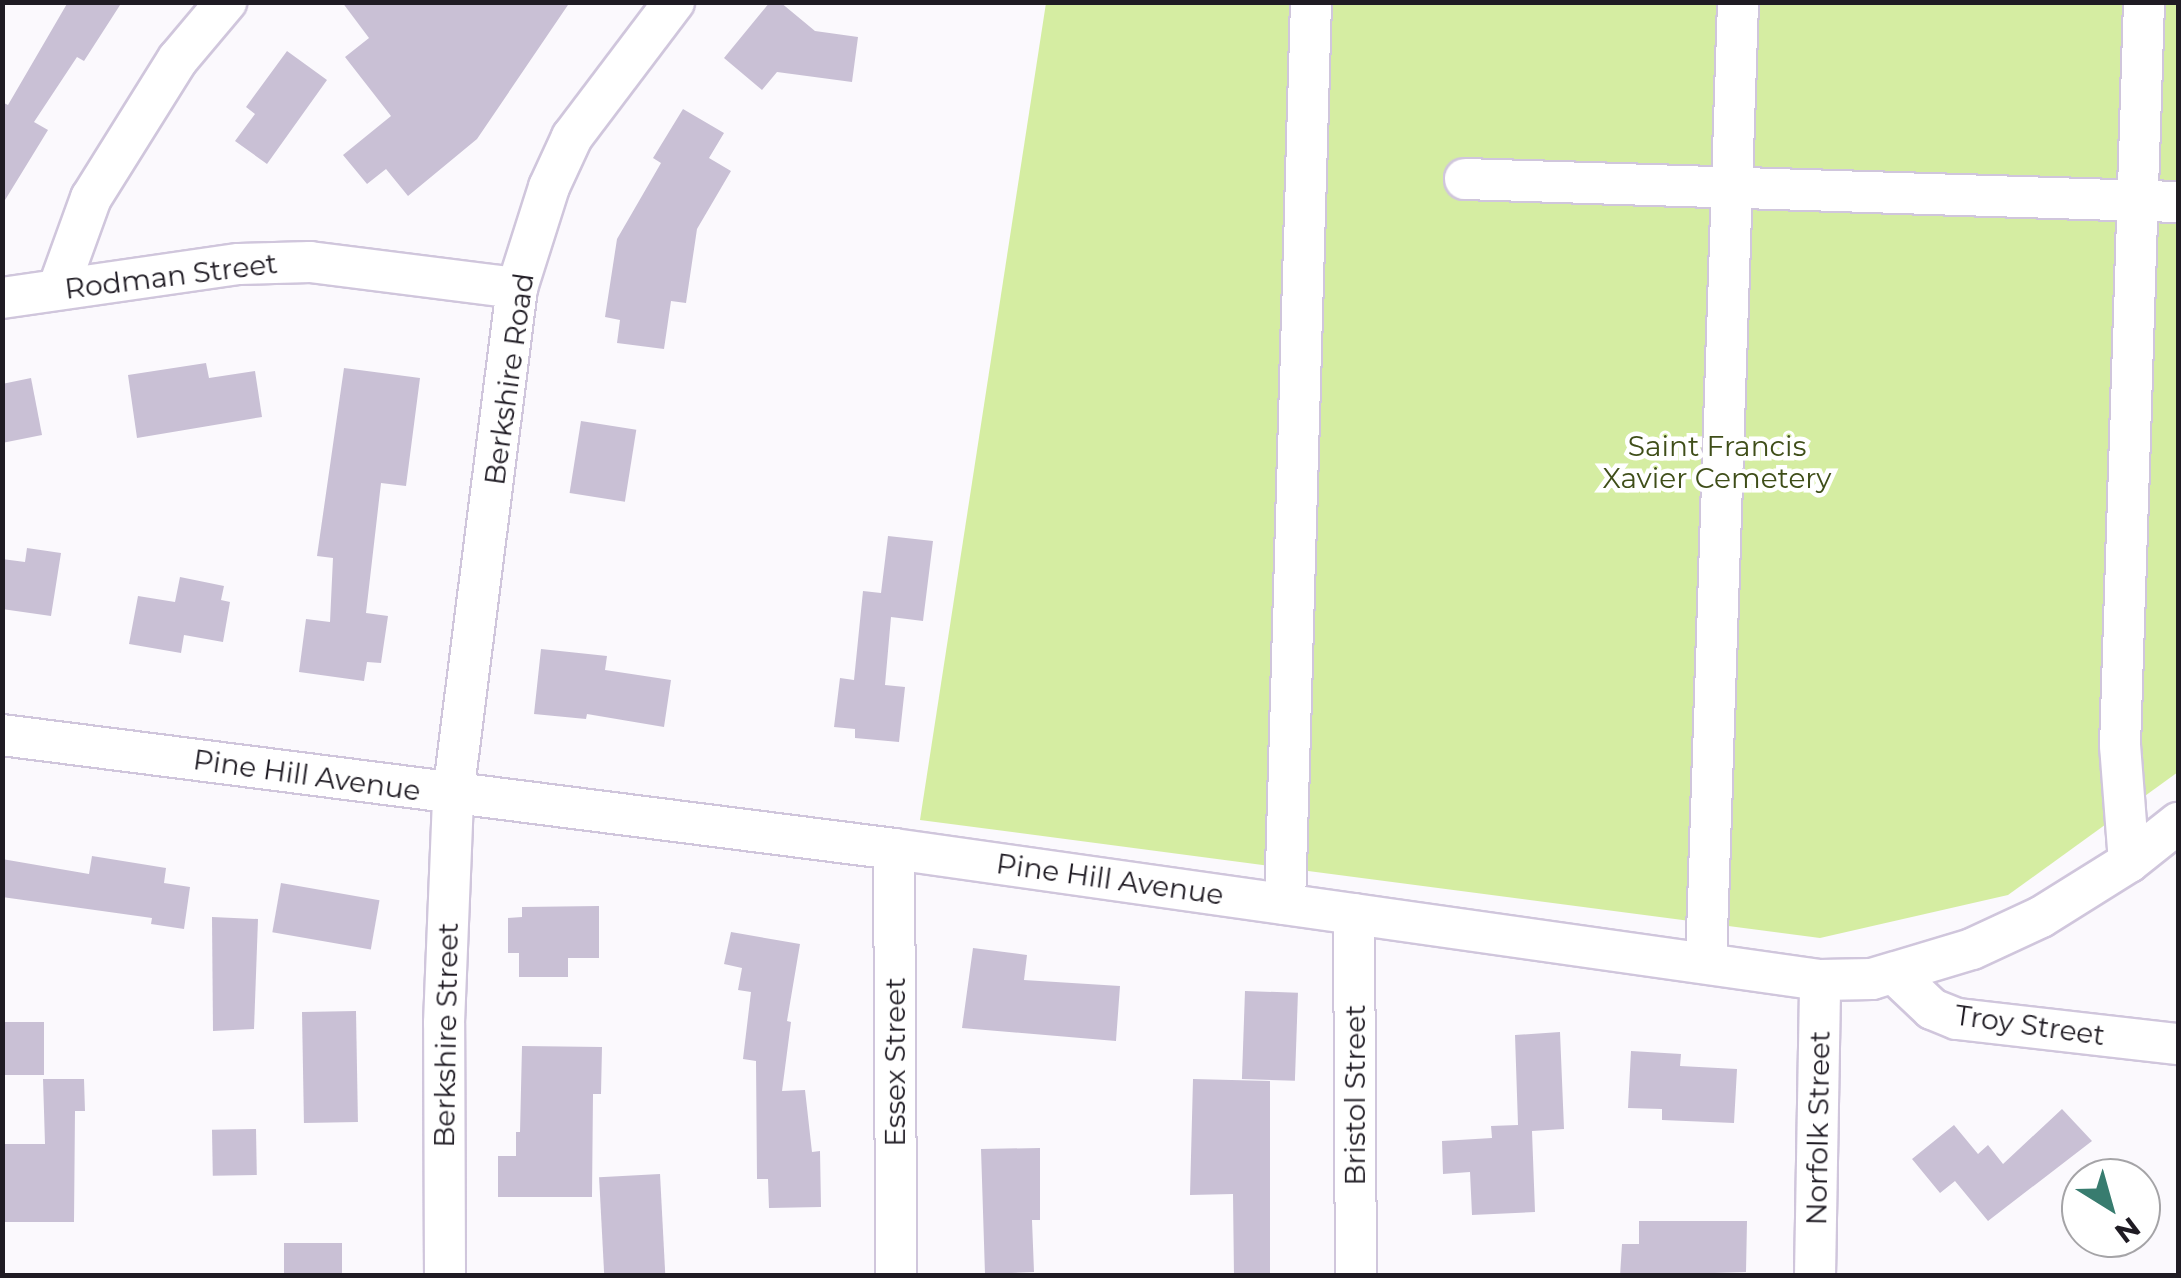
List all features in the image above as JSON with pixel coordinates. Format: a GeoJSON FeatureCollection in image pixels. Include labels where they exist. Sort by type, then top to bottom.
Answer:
{"type":"FeatureCollection","features":[{"type":"Feature","properties":{"kind":"street"},"geometry":{"type":"LineString","coordinates":[[58,289],[91,198],[178,59],[226,2]]}},
{"type":"Feature","properties":{"kind":"street","name":"Berkshire Road"},"geometry":{"type":"LineString","coordinates":[[454,795],[518,288],[549,187],[572,136],[674,2]]}},
{"type":"Feature","properties":{"kind":"street"},"geometry":{"type":"LineString","coordinates":[[1285,904],[1311,2]]}},
{"type":"Feature","properties":{"kind":"street"},"geometry":{"type":"LineString","coordinates":[[1706,964],[1738,2]]}},
{"type":"Feature","properties":{"kind":"street"},"geometry":{"type":"LineString","coordinates":[[2129,862],[2120,746],[2144,2]]}},
{"type":"Feature","properties":{"kind":"street"},"geometry":{"type":"LineString","coordinates":[[1464,179],[2178,202]]}},
{"type":"Feature","properties":{"kind":"street","name":"Rodman Street"},"geometry":{"type":"LineString","coordinates":[[2,298],[239,264],[310,262],[518,288]]}},
{"type":"Feature","properties":{"kind":"street","name":"Pine Hill Avenue"},"geometry":{"type":"LineString","coordinates":[[2,735],[894,849],[1820,980],[1895,974],[1972,949],[2040,917],[2129,862],[2178,823]]}},
{"type":"Feature","properties":{"kind":"street","name":"Berkshire Street"},"geometry":{"type":"LineString","coordinates":[[445,1276],[444,1024],[454,795]]}},
{"type":"Feature","properties":{"kind":"street","name":"Essex Street"},"geometry":{"type":"LineString","coordinates":[[894,849],[896,1276]]}},
{"type":"Feature","properties":{"kind":"street","name":"Bristol Street"},"geometry":{"type":"LineString","coordinates":[[1354,914],[1356,1276]]}},
{"type":"Feature","properties":{"kind":"street","name":"Troy Street"},"geometry":{"type":"LineString","coordinates":[[1895,974],[1932,1008],[1957,1019],[2178,1044]]}},
{"type":"Feature","properties":{"kind":"street","name":"Norfolk Street"},"geometry":{"type":"LineString","coordinates":[[1815,1276],[1820,980]]}},
{"type":"Feature","properties":{"kind":"green space","name":"Saint Francis Xavier Cemetery"},"geometry":{"type":"Polygon","coordinates":[[[1046,3],[2178,3],[2178,772],[2008,895],[1820,938],[920,820],[1046,3]]]}},
{"type":"Feature","properties":{"kind":"building"},"geometry":{"type":"Polygon","coordinates":[[[68,2],[122,2],[84,61],[77,57],[34,122],[48,130],[2,205],[2,102],[8,105],[68,2]]]}},
{"type":"Feature","properties":{"kind":"building"},"geometry":{"type":"Polygon","coordinates":[[[342,2],[570,2],[477,139],[408,196],[386,169],[367,184],[343,155],[391,116],[345,57],[369,38],[342,2]]]}},
{"type":"Feature","properties":{"kind":"building"},"geometry":{"type":"Polygon","coordinates":[[[770,2],[780,2],[815,31],[858,37],[852,82],[777,72],[762,90],[724,58],[770,2]]]}},
{"type":"Feature","properties":{"kind":"building"},"geometry":{"type":"Polygon","coordinates":[[[287,51],[327,80],[267,164],[235,141],[255,114],[246,107],[287,51]]]}},
{"type":"Feature","properties":{"kind":"building"},"geometry":{"type":"Polygon","coordinates":[[[683,109],[724,133],[709,158],[731,171],[697,229],[686,303],[671,301],[664,349],[617,343],[620,320],[605,317],[617,239],[661,163],[653,158],[683,109]]]}},
{"type":"Feature","properties":{"kind":"building"},"geometry":{"type":"Polygon","coordinates":[[[206,363],[209,378],[255,371],[262,417],[137,438],[128,375],[206,363]]]}},
{"type":"Feature","properties":{"kind":"building"},"geometry":{"type":"Polygon","coordinates":[[[344,368],[420,378],[406,486],[381,483],[366,613],[388,616],[381,663],[367,662],[364,681],[299,672],[306,619],[330,622],[333,558],[317,556],[344,368]]]}},
{"type":"Feature","properties":{"kind":"building"},"geometry":{"type":"Polygon","coordinates":[[[31,378],[42,435],[2,443],[2,384],[31,378]]]}},
{"type":"Feature","properties":{"kind":"building"},"geometry":{"type":"Polygon","coordinates":[[[581,421],[636,430],[625,502],[570,493],[581,421]]]}},
{"type":"Feature","properties":{"kind":"building"},"geometry":{"type":"Polygon","coordinates":[[[888,536],[933,541],[923,621],[891,617],[885,685],[905,687],[899,742],[855,738],[855,729],[834,727],[840,678],[854,680],[863,591],[881,593],[888,536]]]}},
{"type":"Feature","properties":{"kind":"building"},"geometry":{"type":"Polygon","coordinates":[[[27,548],[61,553],[51,616],[2,609],[2,559],[25,562],[27,548]]]}},
{"type":"Feature","properties":{"kind":"building"},"geometry":{"type":"Polygon","coordinates":[[[180,577],[224,586],[221,600],[230,602],[223,642],[184,635],[181,653],[129,644],[138,596],[175,602],[180,577]]]}},
{"type":"Feature","properties":{"kind":"building"},"geometry":{"type":"Polygon","coordinates":[[[541,649],[607,656],[605,670],[671,680],[664,727],[587,714],[586,719],[534,714],[541,649]]]}},
{"type":"Feature","properties":{"kind":"building"},"geometry":{"type":"Polygon","coordinates":[[[92,856],[166,868],[164,883],[190,887],[184,929],[151,924],[152,918],[2,897],[2,859],[89,874],[92,856]]]}},
{"type":"Feature","properties":{"kind":"building"},"geometry":{"type":"Polygon","coordinates":[[[281,883],[379,900],[371,950],[272,932],[281,883]]]}},
{"type":"Feature","properties":{"kind":"building"},"geometry":{"type":"Polygon","coordinates":[[[599,906],[599,958],[568,958],[568,977],[519,977],[519,953],[508,953],[508,918],[522,917],[522,907],[599,906]]]}},
{"type":"Feature","properties":{"kind":"building"},"geometry":{"type":"Polygon","coordinates":[[[212,917],[258,919],[254,1029],[213,1031],[212,917]]]}},
{"type":"Feature","properties":{"kind":"building"},"geometry":{"type":"Polygon","coordinates":[[[731,932],[800,944],[787,1021],[791,1022],[782,1091],[805,1090],[812,1152],[820,1151],[821,1207],[769,1208],[768,1179],[757,1179],[756,1061],[743,1059],[751,992],[738,990],[742,968],[724,964],[731,932]]]}},
{"type":"Feature","properties":{"kind":"building"},"geometry":{"type":"Polygon","coordinates":[[[973,948],[1027,955],[1024,980],[1120,986],[1116,1041],[962,1028],[973,948]]]}},
{"type":"Feature","properties":{"kind":"building"},"geometry":{"type":"Polygon","coordinates":[[[1245,991],[1298,993],[1295,1081],[1242,1079],[1245,991]]]}},
{"type":"Feature","properties":{"kind":"building"},"geometry":{"type":"Polygon","coordinates":[[[356,1011],[358,1122],[304,1123],[302,1012],[356,1011]]]}},
{"type":"Feature","properties":{"kind":"building"},"geometry":{"type":"Polygon","coordinates":[[[2,1022],[44,1022],[44,1075],[2,1075],[2,1022]]]}},
{"type":"Feature","properties":{"kind":"building"},"geometry":{"type":"Polygon","coordinates":[[[1560,1032],[1564,1129],[1532,1131],[1535,1212],[1472,1215],[1470,1172],[1443,1174],[1442,1141],[1492,1138],[1491,1126],[1518,1125],[1515,1035],[1560,1032]]]}},
{"type":"Feature","properties":{"kind":"building"},"geometry":{"type":"Polygon","coordinates":[[[522,1046],[602,1047],[601,1094],[593,1094],[592,1197],[498,1197],[498,1156],[516,1156],[516,1132],[520,1132],[522,1046]]]}},
{"type":"Feature","properties":{"kind":"building"},"geometry":{"type":"Polygon","coordinates":[[[1631,1051],[1681,1054],[1680,1066],[1737,1069],[1734,1123],[1662,1120],[1662,1109],[1628,1108],[1631,1051]]]}},
{"type":"Feature","properties":{"kind":"building"},"geometry":{"type":"Polygon","coordinates":[[[43,1079],[84,1079],[85,1111],[75,1111],[74,1222],[2,1222],[2,1144],[45,1144],[43,1079]]]}},
{"type":"Feature","properties":{"kind":"building"},"geometry":{"type":"Polygon","coordinates":[[[1193,1079],[1270,1081],[1270,1276],[1234,1276],[1233,1194],[1190,1195],[1193,1079]]]}},
{"type":"Feature","properties":{"kind":"building"},"geometry":{"type":"Polygon","coordinates":[[[2062,1109],[2092,1141],[2070,1158],[2061,1158],[2061,1165],[1988,1221],[1955,1181],[1940,1193],[1912,1159],[1954,1125],[1978,1154],[1988,1145],[2003,1164],[2062,1109]]]}},
{"type":"Feature","properties":{"kind":"building"},"geometry":{"type":"Polygon","coordinates":[[[256,1129],[257,1175],[213,1176],[212,1130],[256,1129]]]}},
{"type":"Feature","properties":{"kind":"building"},"geometry":{"type":"Polygon","coordinates":[[[1040,1148],[1040,1220],[1032,1220],[1034,1272],[985,1274],[981,1149],[1040,1148]]]}},
{"type":"Feature","properties":{"kind":"building"},"geometry":{"type":"Polygon","coordinates":[[[660,1174],[665,1276],[604,1276],[599,1177],[660,1174]]]}},
{"type":"Feature","properties":{"kind":"building"},"geometry":{"type":"Polygon","coordinates":[[[1639,1221],[1747,1221],[1746,1272],[1620,1276],[1622,1244],[1639,1244],[1639,1221]]]}},
{"type":"Feature","properties":{"kind":"building"},"geometry":{"type":"Polygon","coordinates":[[[284,1243],[342,1243],[342,1276],[284,1276],[284,1243]]]}}]}
